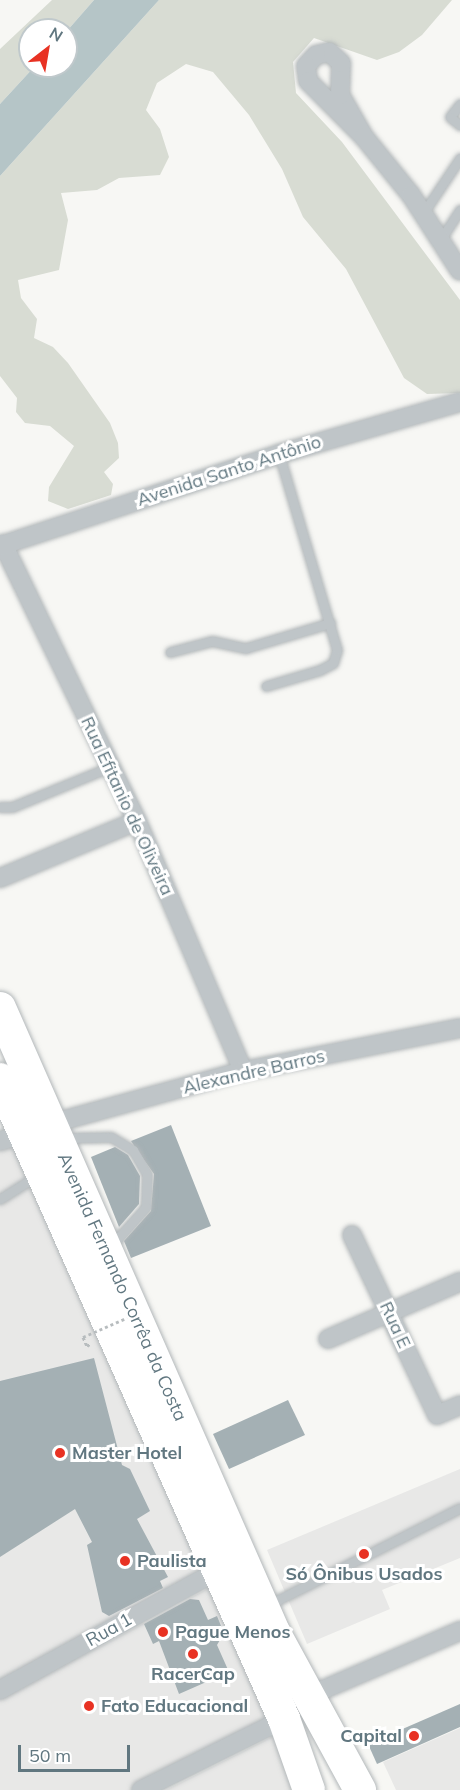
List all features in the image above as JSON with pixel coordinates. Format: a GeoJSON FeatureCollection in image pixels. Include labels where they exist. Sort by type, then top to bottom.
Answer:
{"type":"FeatureCollection","features":[{"type":"Feature","properties":{"kind":"highway","name":"Avenida Fernando Corrêa da Costa"},"geometry":{"type":"LineString","coordinates":[[0,1008],[42,1172],[284,1719],[309,1790]]}},
{"type":"Feature","properties":{"kind":"highway","name":"Avenida Fernando Corrêa da Costa"},"geometry":{"type":"LineString","coordinates":[[0,1079],[107,1251],[263,1608],[306,1696],[360,1790]]}},
{"type":"Feature","properties":{"kind":"street"},"geometry":{"type":"LineString","coordinates":[[364,137],[424,212],[460,271]]}},
{"type":"Feature","properties":{"kind":"street","name":"Avenida Santo Antônio"},"geometry":{"type":"LineString","coordinates":[[2,545],[279,454],[460,402]]}},
{"type":"Feature","properties":{"kind":"street","name":"Rua Efitanio de Oliveira"},"geometry":{"type":"LineString","coordinates":[[2,545],[137,821],[243,1071]]}},
{"type":"Feature","properties":{"kind":"street"},"geometry":{"type":"LineString","coordinates":[[0,878],[137,821]]}},
{"type":"Feature","properties":{"kind":"street","name":"Alexandre Barros"},"geometry":{"type":"LineString","coordinates":[[33,1134],[243,1071],[460,1028]]}},
{"type":"Feature","properties":{"kind":"street","name":"Rua E"},"geometry":{"type":"LineString","coordinates":[[352,1235],[437,1415],[460,1405]]}},
{"type":"Feature","properties":{"kind":"street"},"geometry":{"type":"LineString","coordinates":[[328,1338],[460,1282]]}},
{"type":"Feature","properties":{"kind":"street","name":"Rua 1"},"geometry":{"type":"LineString","coordinates":[[0,1690],[219,1570]]}},
{"type":"Feature","properties":{"kind":"street"},"geometry":{"type":"LineString","coordinates":[[306,1696],[460,1631]]}},
{"type":"Feature","properties":{"kind":"street"},"geometry":{"type":"LineString","coordinates":[[141,1790],[284,1719]]}},
{"type":"Feature","properties":{"kind":"lane"},"geometry":{"type":"LineString","coordinates":[[460,104],[450,117],[460,125]]}},
{"type":"Feature","properties":{"kind":"lane"},"geometry":{"type":"LineString","coordinates":[[424,212],[460,158]]}},
{"type":"Feature","properties":{"kind":"lane"},"geometry":{"type":"LineString","coordinates":[[441,239],[460,210]]}},
{"type":"Feature","properties":{"kind":"lane"},"geometry":{"type":"LineString","coordinates":[[266,686],[333,663],[337,650],[279,454]]}},
{"type":"Feature","properties":{"kind":"lane"},"geometry":{"type":"LineString","coordinates":[[170,652],[212,641],[246,648],[330,624]]}},
{"type":"Feature","properties":{"kind":"lane"},"geometry":{"type":"LineString","coordinates":[[0,807],[12,807],[110,767]]}},
{"type":"Feature","properties":{"kind":"lane"},"geometry":{"type":"LineString","coordinates":[[33,1134],[111,1137],[133,1150],[147,1174],[146,1207],[107,1251]]}},
{"type":"Feature","properties":{"kind":"lane"},"geometry":{"type":"LineString","coordinates":[[0,1199],[23,1188],[42,1172]]}},
{"type":"Feature","properties":{"kind":"lane"},"geometry":{"type":"LineString","coordinates":[[263,1608],[460,1508]]}},
{"type":"Feature","properties":{"kind":"path"},"geometry":{"type":"LineString","coordinates":[[84,1327],[92,1344],[87,1346],[83,1337],[140,1312]]}},
{"type":"Feature","properties":{"kind":"shaded area"},"geometry":{"type":"Polygon","coordinates":[[[52,0],[94,0],[78,18],[33,18],[52,0]]]}},
{"type":"Feature","properties":{"kind":"shaded area"},"geometry":{"type":"Polygon","coordinates":[[[94,0],[159,0],[0,176],[0,104],[24,78],[78,78],[78,18],[94,0]]]}},
{"type":"Feature","properties":{"kind":"shaded area"},"geometry":{"type":"Polygon","coordinates":[[[159,0],[452,0],[422,35],[399,52],[377,60],[314,38],[293,62],[296,93],[342,142],[460,300],[460,393],[427,394],[404,378],[346,269],[303,217],[282,169],[249,115],[213,72],[186,64],[157,83],[146,110],[160,129],[169,157],[160,175],[119,178],[97,190],[61,193],[68,220],[59,270],[18,280],[21,298],[37,319],[34,338],[53,347],[68,363],[110,423],[118,443],[119,458],[104,472],[113,484],[111,495],[68,509],[48,501],[49,487],[74,446],[50,426],[25,423],[16,412],[17,398],[0,376],[0,176],[159,0]]]}},
{"type":"Feature","properties":{"kind":"shaded area"},"geometry":{"type":"Polygon","coordinates":[[[18,32],[18,78],[24,78],[0,104],[0,49],[18,32]]]}},
{"type":"Feature","properties":{"kind":"shaded area"},"geometry":{"type":"Polygon","coordinates":[[[16,1143],[207,1570],[0,1683],[0,1148],[16,1143]]]}},
{"type":"Feature","properties":{"kind":"shaded area","name":"Só Ônibus Usados"},"geometry":{"type":"Polygon","coordinates":[[[460,1469],[460,1558],[382,1590],[390,1609],[307,1644],[267,1550],[460,1469]]]}},
{"type":"Feature","properties":{"kind":"shaded area"},"geometry":{"type":"Polygon","coordinates":[[[216,1584],[270,1720],[138,1790],[0,1790],[0,1698],[92,1642],[96,1649],[216,1584]]]}},
{"type":"Feature","properties":{"kind":"shaded area"},"geometry":{"type":"Polygon","coordinates":[[[460,1728],[460,1790],[396,1790],[383,1762],[460,1728]]]}},
{"type":"Feature","properties":{"kind":"shaded area"},"geometry":{"type":"Polygon","coordinates":[[[287,1729],[306,1790],[166,1790],[287,1729]]]}},
{"type":"Feature","properties":{"kind":"building"},"geometry":{"type":"Polygon","coordinates":[[[171,1125],[211,1226],[131,1258],[124,1241],[151,1211],[154,1174],[131,1141],[171,1125]]]}},
{"type":"Feature","properties":{"kind":"building"},"geometry":{"type":"Polygon","coordinates":[[[115,1147],[128,1155],[140,1176],[139,1204],[119,1227],[91,1157],[115,1147]]]}},
{"type":"Feature","properties":{"kind":"building"},"geometry":{"type":"Polygon","coordinates":[[[94,1358],[122,1465],[130,1469],[150,1511],[137,1519],[168,1577],[160,1581],[163,1588],[109,1616],[102,1612],[87,1545],[92,1542],[75,1509],[0,1557],[0,1381],[94,1358]]]}},
{"type":"Feature","properties":{"kind":"building"},"geometry":{"type":"Polygon","coordinates":[[[288,1400],[305,1435],[229,1469],[213,1434],[288,1400]]]}},
{"type":"Feature","properties":{"kind":"building","name":"RacerCap"},"geometry":{"type":"Polygon","coordinates":[[[190,1599],[199,1600],[208,1620],[217,1616],[224,1633],[217,1645],[229,1672],[179,1694],[159,1641],[153,1644],[144,1624],[190,1599]]]}},
{"type":"Feature","properties":{"kind":"building","name":"Capital"},"geometry":{"type":"Polygon","coordinates":[[[460,1704],[460,1727],[377,1764],[368,1744],[460,1704]]]}},
{"type":"Feature","properties":{"kind":"place","name":"Master Hotel"},"geometry":{"type":"Point","coordinates":[60,1453]}},
{"type":"Feature","properties":{"kind":"place","name":"Só Ônibus Usados"},"geometry":{"type":"Point","coordinates":[364,1554]}},
{"type":"Feature","properties":{"kind":"place","name":"Paulista"},"geometry":{"type":"Point","coordinates":[125,1561]}},
{"type":"Feature","properties":{"kind":"place","name":"Pague Menos"},"geometry":{"type":"Point","coordinates":[163,1632]}},
{"type":"Feature","properties":{"kind":"place","name":"RacerCap"},"geometry":{"type":"Point","coordinates":[193,1654]}},
{"type":"Feature","properties":{"kind":"place","name":"Fato Educacional"},"geometry":{"type":"Point","coordinates":[89,1706]}},
{"type":"Feature","properties":{"kind":"place","name":"Capital"},"geometry":{"type":"Point","coordinates":[414,1736]}}]}
